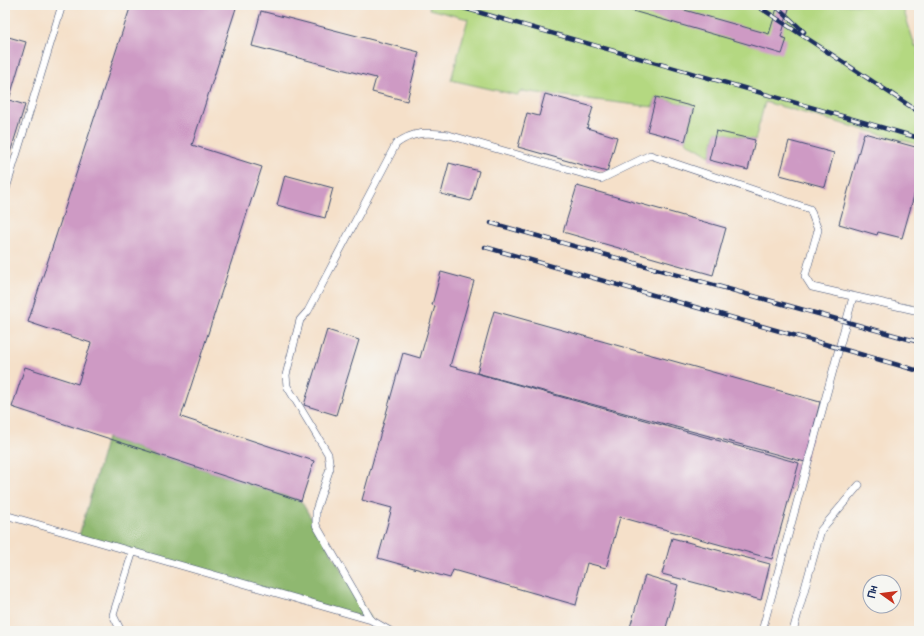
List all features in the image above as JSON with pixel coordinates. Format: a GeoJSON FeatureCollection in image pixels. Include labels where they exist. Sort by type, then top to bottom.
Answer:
{"type":"FeatureCollection","features":[{"type":"Feature","properties":{"kind":"lane"},"geometry":{"type":"LineString","coordinates":[[5,192],[62,5]]}},
{"type":"Feature","properties":{"kind":"lane"},"geometry":{"type":"LineString","coordinates":[[371,620],[316,525],[316,510],[330,468],[328,454],[287,386],[286,375],[300,320],[308,311],[396,144],[405,137],[432,133],[449,135],[601,179],[650,154],[810,209],[818,230],[805,276],[812,287],[919,311]]}},
{"type":"Feature","properties":{"kind":"lane"},"geometry":{"type":"LineString","coordinates":[[762,631],[853,297]]}},
{"type":"Feature","properties":{"kind":"lane"},"geometry":{"type":"LineString","coordinates":[[793,631],[821,530],[859,485]]}},
{"type":"Feature","properties":{"kind":"lane"},"geometry":{"type":"LineString","coordinates":[[5,515],[371,620],[390,631]]}},
{"type":"Feature","properties":{"kind":"lane"},"geometry":{"type":"LineString","coordinates":[[121,631],[113,615],[133,551]]}},
{"type":"Feature","properties":{"kind":"green space"},"geometry":{"type":"Polygon","coordinates":[[[430,5],[902,5],[915,46],[919,48],[919,145],[765,102],[755,140],[716,131],[710,156],[685,141],[694,107],[656,97],[653,107],[522,91],[517,95],[451,80],[468,19],[429,9],[430,5]]]}},
{"type":"Feature","properties":{"kind":"green space"},"geometry":{"type":"Polygon","coordinates":[[[107,438],[301,501],[371,620],[79,536],[107,438]]]}},
{"type":"Feature","properties":{"kind":"building"},"geometry":{"type":"Polygon","coordinates":[[[131,5],[237,5],[192,145],[262,167],[181,417],[314,461],[301,501],[12,407],[25,367],[78,384],[91,343],[28,322],[131,5]]]}},
{"type":"Feature","properties":{"kind":"building"},"geometry":{"type":"Polygon","coordinates":[[[620,5],[667,5],[769,34],[778,5],[790,5],[781,37],[787,39],[782,54],[619,7],[620,5]]]}},
{"type":"Feature","properties":{"kind":"building"},"geometry":{"type":"Polygon","coordinates":[[[261,11],[419,52],[407,101],[372,92],[376,78],[252,46],[261,11]]]}},
{"type":"Feature","properties":{"kind":"building"},"geometry":{"type":"Polygon","coordinates":[[[5,36],[26,42],[9,100],[25,105],[5,169],[5,36]]]}},
{"type":"Feature","properties":{"kind":"building"},"geometry":{"type":"Polygon","coordinates":[[[545,94],[593,107],[587,128],[617,137],[607,172],[518,147],[527,113],[539,116],[545,94]]]}},
{"type":"Feature","properties":{"kind":"building"},"geometry":{"type":"Polygon","coordinates":[[[656,97],[694,107],[685,141],[647,131],[656,97]]]}},
{"type":"Feature","properties":{"kind":"building"},"geometry":{"type":"Polygon","coordinates":[[[716,131],[755,140],[748,170],[709,160],[716,131]]]}},
{"type":"Feature","properties":{"kind":"building"},"geometry":{"type":"Polygon","coordinates":[[[864,133],[919,148],[919,178],[902,238],[878,232],[877,235],[839,224],[864,133]]]}},
{"type":"Feature","properties":{"kind":"building"},"geometry":{"type":"Polygon","coordinates":[[[789,141],[834,153],[825,187],[780,175],[789,141]]]}},
{"type":"Feature","properties":{"kind":"building"},"geometry":{"type":"Polygon","coordinates":[[[449,163],[479,171],[471,201],[441,194],[449,163]]]}},
{"type":"Feature","properties":{"kind":"building"},"geometry":{"type":"Polygon","coordinates":[[[285,175],[333,188],[325,218],[277,205],[285,175]]]}},
{"type":"Feature","properties":{"kind":"building"},"geometry":{"type":"Polygon","coordinates":[[[577,186],[726,228],[713,275],[563,232],[577,186]]]}},
{"type":"Feature","properties":{"kind":"building"},"geometry":{"type":"Polygon","coordinates":[[[441,272],[474,281],[450,366],[799,463],[772,559],[620,517],[606,568],[587,563],[576,605],[453,570],[450,578],[378,558],[392,508],[362,500],[403,353],[420,358],[435,306],[432,305],[441,272]]]}},
{"type":"Feature","properties":{"kind":"building"},"geometry":{"type":"Polygon","coordinates":[[[494,311],[820,402],[805,462],[477,373],[494,311]]]}},
{"type":"Feature","properties":{"kind":"building"},"geometry":{"type":"Polygon","coordinates":[[[327,330],[359,340],[336,415],[304,405],[327,330]]]}},
{"type":"Feature","properties":{"kind":"building"},"geometry":{"type":"Polygon","coordinates":[[[672,538],[770,564],[761,600],[662,574],[672,538]]]}},
{"type":"Feature","properties":{"kind":"building"},"geometry":{"type":"Polygon","coordinates":[[[645,575],[678,585],[665,631],[629,631],[645,575]]]}},
{"type":"Feature","properties":{"kind":"railway"},"geometry":{"type":"LineString","coordinates":[[453,5],[919,138]]}},
{"type":"Feature","properties":{"kind":"railway"},"geometry":{"type":"LineString","coordinates":[[756,5],[919,112]]}},
{"type":"Feature","properties":{"kind":"railway"},"geometry":{"type":"LineString","coordinates":[[775,5],[804,32]]}},
{"type":"Feature","properties":{"kind":"railway"},"geometry":{"type":"LineString","coordinates":[[491,223],[919,342]]}},
{"type":"Feature","properties":{"kind":"railway"},"geometry":{"type":"LineString","coordinates":[[485,247],[919,371]]}}]}
